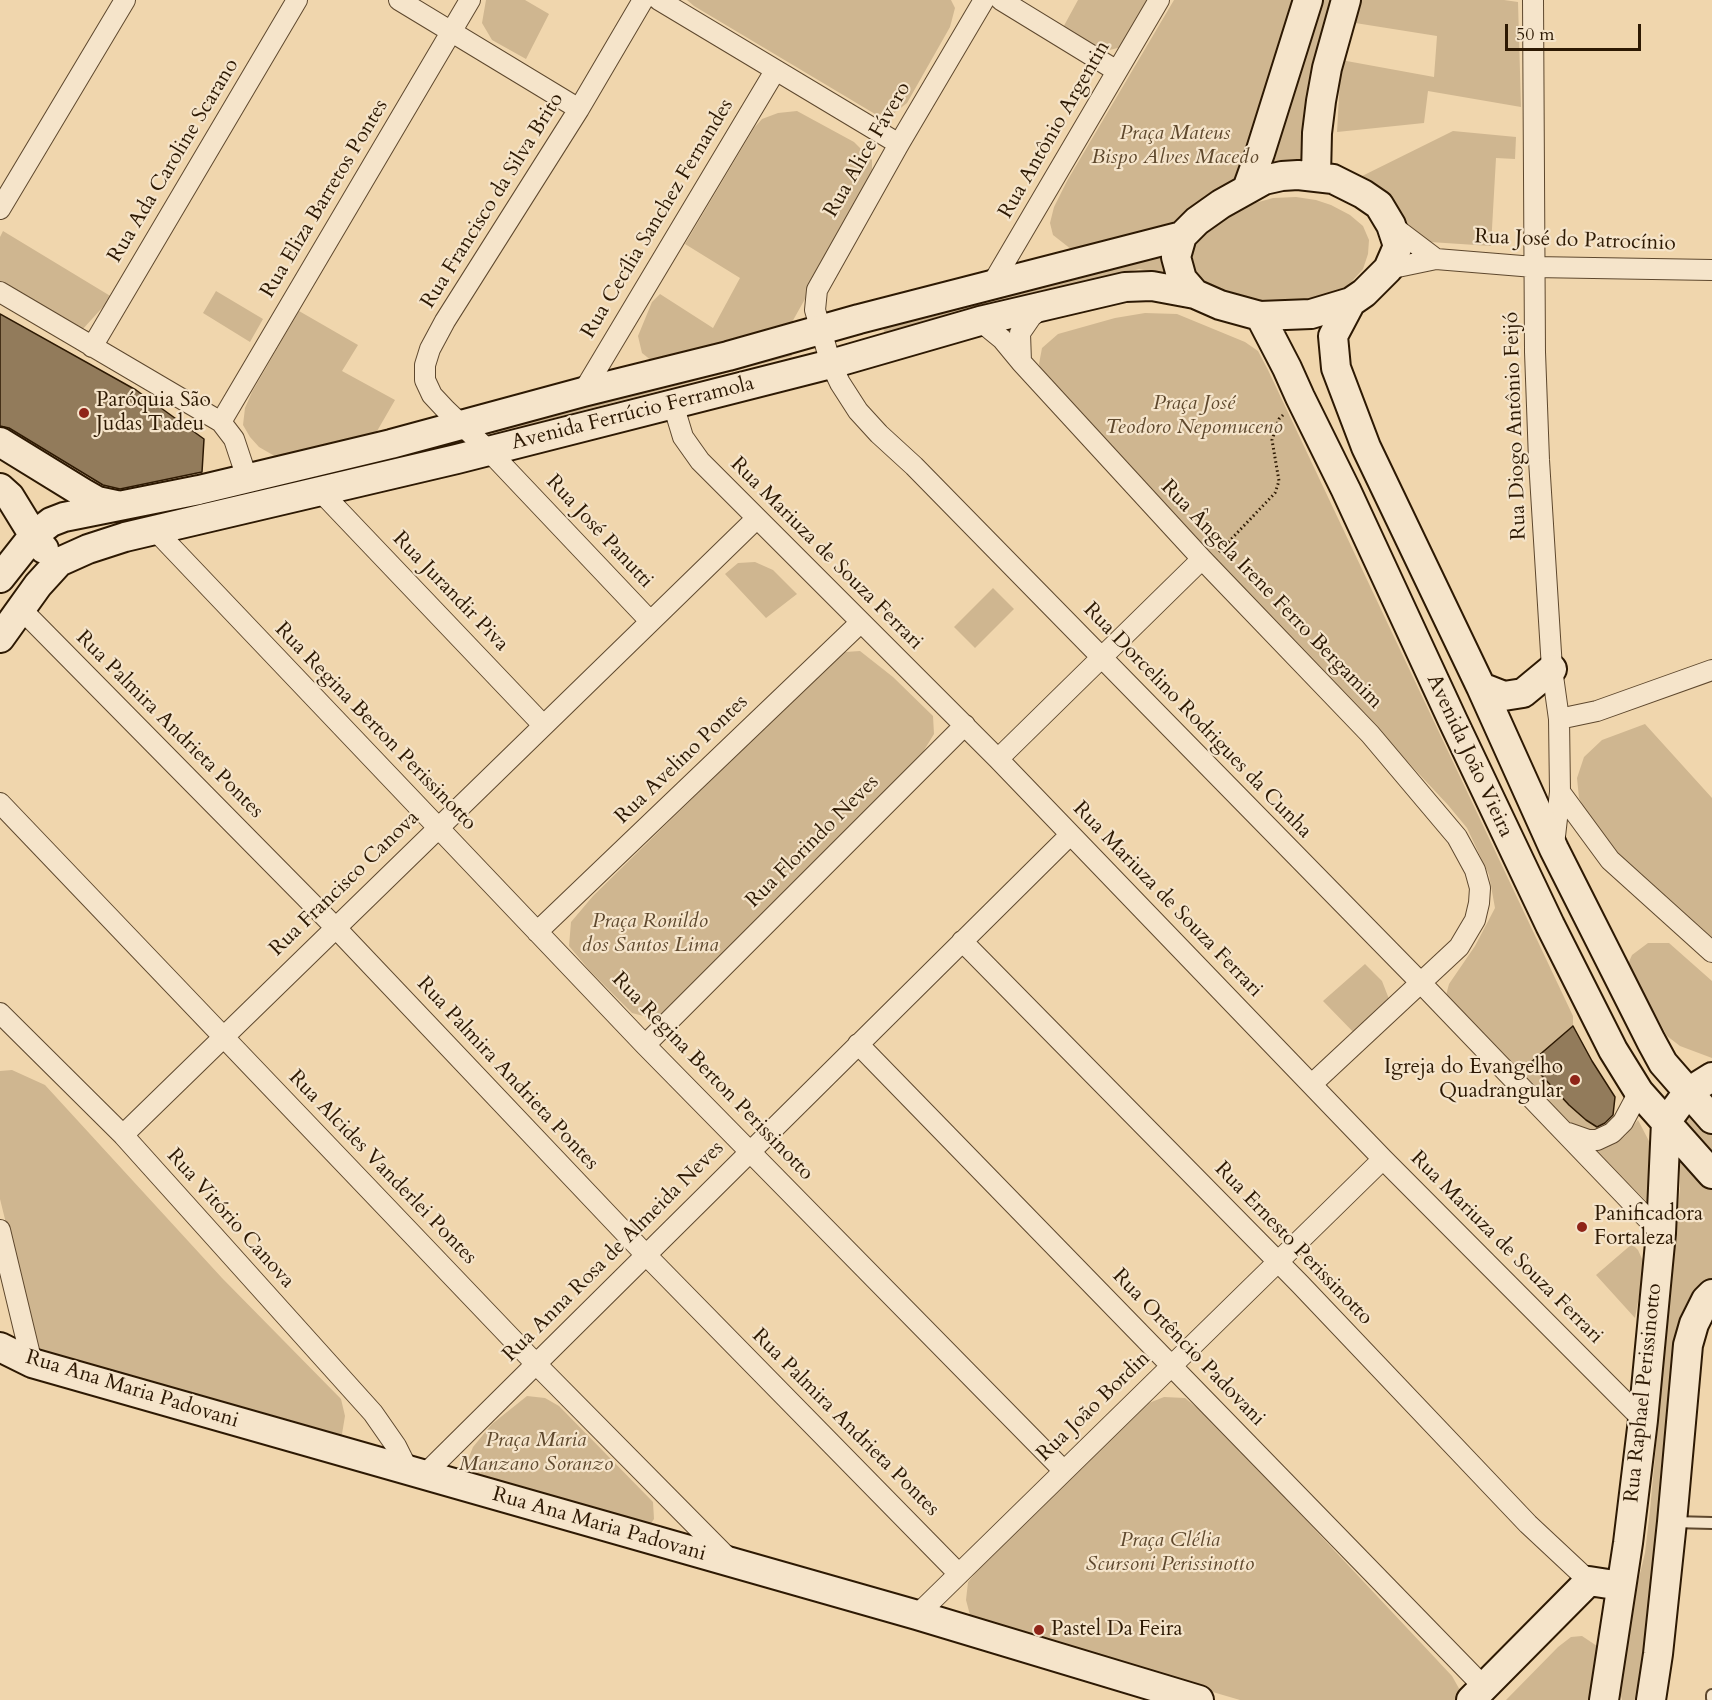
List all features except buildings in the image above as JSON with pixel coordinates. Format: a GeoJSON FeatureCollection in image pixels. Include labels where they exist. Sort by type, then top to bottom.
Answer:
{"type":"FeatureCollection","features":[{"type":"Feature","properties":{"kind":"street"},"geometry":{"type":"LineString","coordinates":[[0,209],[125,0]]}},
{"type":"Feature","properties":{"kind":"street","name":"Rua Ada Caroline Scarano"},"geometry":{"type":"LineString","coordinates":[[92,347],[297,0]]}},
{"type":"Feature","properties":{"kind":"street"},"geometry":{"type":"LineString","coordinates":[[399,0],[579,109]]}},
{"type":"Feature","properties":{"kind":"street","name":"Rua Eliza Barretos Pontes"},"geometry":{"type":"LineString","coordinates":[[221,422],[470,0]]}},
{"type":"Feature","properties":{"kind":"street","name":"Rua Francisco da Silva Brito"},"geometry":{"type":"LineString","coordinates":[[462,426],[432,395],[425,380],[425,365],[430,349],[445,321],[579,109],[642,0]]}},
{"type":"Feature","properties":{"kind":"street"},"geometry":{"type":"LineString","coordinates":[[659,0],[898,144]]}},
{"type":"Feature","properties":{"kind":"street","name":"Rua Alice Fávero"},"geometry":{"type":"LineString","coordinates":[[821,330],[815,310],[817,290],[898,144],[984,0]]}},
{"type":"Feature","properties":{"kind":"street"},"geometry":{"type":"LineString","coordinates":[[1001,0],[1118,71]]}},
{"type":"Feature","properties":{"kind":"street","name":"Rua Antônio Argentin"},"geometry":{"type":"LineString","coordinates":[[993,284],[1159,0]]}},
{"type":"Feature","properties":{"kind":"street"},"geometry":{"type":"LineString","coordinates":[[1246,189],[1308,0]]}},
{"type":"Feature","properties":{"kind":"street"},"geometry":{"type":"LineString","coordinates":[[1316,176],[1317,133],[1326,68],[1346,0]]}},
{"type":"Feature","properties":{"kind":"street","name":"Rua Diogo Antônio Feijó"},"geometry":{"type":"LineString","coordinates":[[1533,0],[1534,267],[1539,460],[1552,669],[1559,719],[1560,792],[1554,849]]}},
{"type":"Feature","properties":{"kind":"street","name":"Rua Cecília Sanchez Fernandes"},"geometry":{"type":"LineString","coordinates":[[583,392],[775,71]]}},
{"type":"Feature","properties":{"kind":"street","name":"Avenida João Vieira"},"geometry":{"type":"LineString","coordinates":[[1182,236],[1197,221],[1264,180],[1282,176],[1316,176],[1333,179],[1379,205],[1391,225],[1398,246],[1388,269],[1364,293],[1351,302],[1311,314],[1260,316],[1221,305],[1195,294]]}},
{"type":"Feature","properties":{"kind":"street"},"geometry":{"type":"LineString","coordinates":[[1391,225],[1436,259]]}},
{"type":"Feature","properties":{"kind":"street"},"geometry":{"type":"LineString","coordinates":[[1182,236],[1176,257],[1182,279],[1195,294]]}},
{"type":"Feature","properties":{"kind":"street","name":"Avenida Ferrúcio Ferramola"},"geometry":{"type":"LineString","coordinates":[[0,578],[34,535],[51,522],[64,517],[306,466],[1182,236]]}},
{"type":"Feature","properties":{"kind":"street","name":"Rua José do Patrocínio"},"geometry":{"type":"LineString","coordinates":[[1388,269],[1436,259],[1534,267],[1712,270]]}},
{"type":"Feature","properties":{"kind":"street","name":"Avenida Ferrúcio Ferramola"},"geometry":{"type":"LineString","coordinates":[[66,559],[124,537],[489,451],[831,364],[980,321],[1125,286],[1152,286],[1195,294]]}},
{"type":"Feature","properties":{"kind":"street"},"geometry":{"type":"LineString","coordinates":[[0,292],[221,422],[234,439],[247,478]]}},
{"type":"Feature","properties":{"kind":"street","name":"Avenida João Vieira"},"geometry":{"type":"LineString","coordinates":[[1351,302],[1333,336],[1336,368],[1366,447],[1554,849],[1651,1041],[1663,1063],[1712,1119]]}},
{"type":"Feature","properties":{"kind":"street"},"geometry":{"type":"LineString","coordinates":[[1021,362],[1020,333],[1031,317],[1042,307]]}},
{"type":"Feature","properties":{"kind":"street","name":"Avenida João Vieira"},"geometry":{"type":"LineString","coordinates":[[1260,316],[1347,490],[1425,662],[1550,925],[1613,1050],[1639,1092],[1712,1174]]}},
{"type":"Feature","properties":{"kind":"street","name":"Rua Ângela Irene Ferro Bergamim"},"geometry":{"type":"LineString","coordinates":[[980,321],[1002,339],[1205,562],[1370,734],[1457,837],[1475,870],[1480,888],[1475,920],[1459,947],[1421,983]]}},
{"type":"Feature","properties":{"kind":"street","name":"Rua Dorcelino Rodrigues da Cunha"},"geometry":{"type":"LineString","coordinates":[[821,330],[831,364],[840,383],[858,411],[879,434],[914,466],[1421,983],[1661,1233]]}},
{"type":"Feature","properties":{"kind":"street","name":"Rua Mariuza de Souza Ferrari"},"geometry":{"type":"LineString","coordinates":[[673,404],[683,436],[700,461],[860,623],[965,725],[1383,1159],[1643,1420]]}},
{"type":"Feature","properties":{"kind":"street","name":"Rua José Panutti"},"geometry":{"type":"LineString","coordinates":[[462,426],[489,451],[650,621]]}},
{"type":"Feature","properties":{"kind":"street"},"geometry":{"type":"LineString","coordinates":[[0,442],[98,501],[121,506]]}},
{"type":"Feature","properties":{"kind":"street"},"geometry":{"type":"LineString","coordinates":[[0,638],[46,574],[66,559],[72,534],[38,466]]}},
{"type":"Feature","properties":{"kind":"street"},"geometry":{"type":"LineString","coordinates":[[0,488],[10,497],[45,549],[66,559]]}},
{"type":"Feature","properties":{"kind":"street","name":"Rua Jurandir Piva"},"geometry":{"type":"LineString","coordinates":[[322,492],[543,725]]}},
{"type":"Feature","properties":{"kind":"street","name":"Rua Francisco Canova"},"geometry":{"type":"LineString","coordinates":[[123,1135],[756,519]]}},
{"type":"Feature","properties":{"kind":"street","name":"Rua Regina Berton Perissinotto"},"geometry":{"type":"LineString","coordinates":[[156,531],[645,1044],[1064,1471]]}},
{"type":"Feature","properties":{"kind":"street"},"geometry":{"type":"LineString","coordinates":[[998,759],[1101,657],[1205,562]]}},
{"type":"Feature","properties":{"kind":"street","name":"Rua Palmira Andrieta Pontes"},"geometry":{"type":"LineString","coordinates":[[20,608],[335,927],[646,1255],[959,1574]]}},
{"type":"Feature","properties":{"kind":"street","name":"Rua Avelino Pontes"},"geometry":{"type":"LineString","coordinates":[[537,932],[860,623]]}},
{"type":"Feature","properties":{"kind":"street"},"geometry":{"type":"LineString","coordinates":[[1480,687],[1504,696],[1523,693],[1552,669]]}},
{"type":"Feature","properties":{"kind":"street"},"geometry":{"type":"LineString","coordinates":[[1559,719],[1597,711],[1712,670]]}},
{"type":"Feature","properties":{"kind":"street","name":"Rua Florindo Neves"},"geometry":{"type":"LineString","coordinates":[[645,1044],[965,725]]}},
{"type":"Feature","properties":{"kind":"street"},"geometry":{"type":"LineString","coordinates":[[1560,792],[1610,860],[1712,952]]}},
{"type":"Feature","properties":{"kind":"street","name":"Rua Alcides Vanderlei Pontes"},"geometry":{"type":"LineString","coordinates":[[0,803],[536,1364],[732,1562]]}},
{"type":"Feature","properties":{"kind":"street","name":"Rua Anna Rosa de Almeida Neves"},"geometry":{"type":"LineString","coordinates":[[416,1473],[536,1364],[1070,835]]}},
{"type":"Feature","properties":{"kind":"street","name":"Rua Ernesto Perissinotto"},"geometry":{"type":"LineString","coordinates":[[962,941],[1278,1261],[1528,1524],[1589,1581]]}},
{"type":"Feature","properties":{"kind":"street"},"geometry":{"type":"LineString","coordinates":[[1312,1084],[1421,983]]}},
{"type":"Feature","properties":{"kind":"street","name":"Rua Vitório Canova"},"geometry":{"type":"LineString","coordinates":[[0,1013],[123,1135],[373,1413],[416,1473]]}},
{"type":"Feature","properties":{"kind":"street"},"geometry":{"type":"LineString","coordinates":[[1651,1041],[1684,1061],[1712,1071]]}},
{"type":"Feature","properties":{"kind":"street","name":"Rua Ortêncio Padovani"},"geometry":{"type":"LineString","coordinates":[[858,1044],[1172,1365],[1477,1693]]}},
{"type":"Feature","properties":{"kind":"street"},"geometry":{"type":"LineString","coordinates":[[1666,1122],[1688,1092],[1712,1077]]}},
{"type":"Feature","properties":{"kind":"street","name":"Rua Dorcelino Rodrigues da Cunha"},"geometry":{"type":"LineString","coordinates":[[1563,1129],[1571,1135],[1588,1140],[1597,1140],[1612,1133],[1623,1122],[1639,1092]]}},
{"type":"Feature","properties":{"kind":"street","name":"Rua Raphael Perissinotto"},"geometry":{"type":"LineString","coordinates":[[1604,1700],[1643,1420],[1661,1233],[1666,1122]]}},
{"type":"Feature","properties":{"kind":"street","name":"Rua João Bordin"},"geometry":{"type":"LineString","coordinates":[[917,1615],[1383,1159]]}},
{"type":"Feature","properties":{"kind":"street"},"geometry":{"type":"LineString","coordinates":[[0,1230],[32,1363]]}},
{"type":"Feature","properties":{"kind":"street","name":"Rua Raphael Perissinotto"},"geometry":{"type":"LineString","coordinates":[[1651,1700],[1672,1522],[1688,1346],[1694,1324],[1706,1300],[1712,1294]]}},
{"type":"Feature","properties":{"kind":"street","name":"Rua Ana Maria Padovani"},"geometry":{"type":"LineString","coordinates":[[0,1347],[32,1363],[917,1615],[1200,1700]]}},
{"type":"Feature","properties":{"kind":"street"},"geometry":{"type":"LineString","coordinates":[[1477,1693],[1589,1581],[1621,1586]]}},
{"type":"Feature","properties":{"kind":"lane"},"geometry":{"type":"LineString","coordinates":[[1672,1522],[1712,1523]]}},
{"type":"Feature","properties":{"kind":"path"},"geometry":{"type":"LineString","coordinates":[[1205,562],[1275,493],[1279,481],[1272,440],[1279,419],[1300,397]]}},
{"type":"Feature","properties":{"kind":"green space"},"geometry":{"type":"Polygon","coordinates":[[[486,0],[525,0],[549,14],[526,59],[492,40],[482,23],[486,0]]]}},
{"type":"Feature","properties":{"kind":"green space"},"geometry":{"type":"Polygon","coordinates":[[[687,0],[951,0],[955,8],[950,27],[907,103],[893,114],[884,115],[875,114],[687,0]]]}},
{"type":"Feature","properties":{"kind":"green space"},"geometry":{"type":"Polygon","coordinates":[[[1078,0],[1153,0],[1122,47],[1105,51],[1091,50],[1060,33],[1078,0]]]}},
{"type":"Feature","properties":{"kind":"green space","name":"Praça Mateus Bispo Alves Macedo"},"geometry":{"type":"Polygon","coordinates":[[[1174,0],[1299,0],[1243,181],[1184,227],[1076,253],[1053,235],[1050,223],[1054,207],[1174,0]]]}},
{"type":"Feature","properties":{"kind":"green space"},"geometry":{"type":"Polygon","coordinates":[[[1315,0],[1336,0],[1308,162],[1260,170],[1315,0]]]}},
{"type":"Feature","properties":{"kind":"green space"},"geometry":{"type":"Polygon","coordinates":[[[1357,0],[1504,0],[1518,2],[1521,107],[1428,91],[1424,123],[1337,132],[1341,60],[1434,77],[1437,36],[1349,22],[1357,0]]]}},
{"type":"Feature","properties":{"kind":"green space"},"geometry":{"type":"Polygon","coordinates":[[[797,111],[854,142],[872,160],[872,180],[787,331],[652,361],[642,353],[638,336],[652,302],[660,294],[713,328],[740,278],[685,244],[754,128],[762,119],[778,113],[797,111]]]}},
{"type":"Feature","properties":{"kind":"green space"},"geometry":{"type":"Polygon","coordinates":[[[1453,131],[1516,137],[1515,159],[1496,158],[1491,246],[1430,242],[1419,238],[1350,182],[1453,131]]]}},
{"type":"Feature","properties":{"kind":"green space"},"geometry":{"type":"Polygon","coordinates":[[[1296,197],[1331,205],[1350,215],[1363,226],[1369,240],[1368,254],[1363,269],[1345,289],[1302,305],[1251,306],[1194,282],[1189,249],[1198,238],[1229,216],[1255,203],[1273,198],[1296,197]]]}},
{"type":"Feature","properties":{"kind":"green space"},"geometry":{"type":"Polygon","coordinates":[[[3,231],[112,297],[82,330],[0,288],[0,237],[3,231]]]}},
{"type":"Feature","properties":{"kind":"green space"},"geometry":{"type":"Polygon","coordinates":[[[1164,251],[1165,274],[1139,269],[885,334],[881,322],[1164,251]]]}},
{"type":"Feature","properties":{"kind":"green space"},"geometry":{"type":"Polygon","coordinates":[[[216,291],[263,319],[250,342],[203,313],[216,291]]]}},
{"type":"Feature","properties":{"kind":"green space"},"geometry":{"type":"Polygon","coordinates":[[[299,311],[358,345],[342,371],[395,400],[369,445],[278,458],[259,447],[243,425],[245,408],[252,392],[299,311]]]}},
{"type":"Feature","properties":{"kind":"green space","name":"Praça José Teodoro Nepomuceno"},"geometry":{"type":"Polygon","coordinates":[[[1145,313],[1177,314],[1245,342],[1258,351],[1573,1016],[1573,1026],[1530,1063],[1585,1120],[1603,1130],[1584,1141],[1444,1003],[1449,984],[1475,946],[1495,908],[1489,875],[1467,828],[1377,729],[1043,378],[1039,364],[1042,348],[1058,334],[1115,318],[1145,313]]]}},
{"type":"Feature","properties":{"kind":"green space"},"geometry":{"type":"Polygon","coordinates":[[[789,344],[792,356],[496,433],[490,431],[789,344]]]}},
{"type":"Feature","properties":{"kind":"green space"},"geometry":{"type":"Polygon","coordinates":[[[755,562],[773,570],[797,594],[766,618],[725,574],[738,563],[755,562]]]}},
{"type":"Feature","properties":{"kind":"green space"},"geometry":{"type":"Polygon","coordinates":[[[993,588],[1014,609],[975,648],[954,627],[993,588]]]}},
{"type":"Feature","properties":{"kind":"green space","name":"Praça Ronildo dos Santos Lima"},"geometry":{"type":"Polygon","coordinates":[[[860,651],[893,677],[933,716],[934,734],[923,752],[668,1012],[651,1018],[632,1013],[590,971],[569,946],[571,922],[593,896],[832,662],[845,652],[860,651]]]}},
{"type":"Feature","properties":{"kind":"green space"},"geometry":{"type":"Polygon","coordinates":[[[1645,724],[1712,798],[1712,943],[1633,871],[1591,822],[1579,798],[1577,778],[1584,757],[1602,740],[1645,724]]]}},
{"type":"Feature","properties":{"kind":"green space"},"geometry":{"type":"Polygon","coordinates":[[[1648,943],[1669,943],[1712,981],[1712,1058],[1680,1046],[1667,1036],[1628,964],[1632,955],[1648,943]]]}},
{"type":"Feature","properties":{"kind":"green space"},"geometry":{"type":"Polygon","coordinates":[[[1365,964],[1382,981],[1389,999],[1360,1039],[1323,1001],[1365,964]]]}},
{"type":"Feature","properties":{"kind":"green space"},"geometry":{"type":"Polygon","coordinates":[[[12,1070],[45,1085],[222,1278],[341,1399],[345,1416],[342,1434],[332,1444],[41,1365],[0,1199],[0,1071],[12,1070]]]}},
{"type":"Feature","properties":{"kind":"green space"},"geometry":{"type":"Polygon","coordinates":[[[1690,1102],[1712,1129],[1712,1157],[1678,1120],[1690,1102]]]}},
{"type":"Feature","properties":{"kind":"green space"},"geometry":{"type":"Polygon","coordinates":[[[1638,1120],[1650,1143],[1656,1189],[1653,1208],[1595,1149],[1613,1144],[1625,1136],[1638,1120]]]}},
{"type":"Feature","properties":{"kind":"green space"},"geometry":{"type":"Polygon","coordinates":[[[1680,1159],[1712,1188],[1712,1280],[1710,1281],[1641,1700],[1622,1700],[1619,1688],[1629,1619],[1645,1553],[1650,1510],[1680,1188],[1680,1159]]]}},
{"type":"Feature","properties":{"kind":"green space"},"geometry":{"type":"Polygon","coordinates":[[[1632,1244],[1643,1261],[1643,1274],[1635,1318],[1596,1275],[1632,1244]]]}},
{"type":"Feature","properties":{"kind":"green space","name":"Praça Maria Manzano Soranzo"},"geometry":{"type":"Polygon","coordinates":[[[527,1396],[545,1398],[559,1406],[653,1502],[654,1519],[647,1529],[466,1477],[467,1462],[473,1447],[492,1424],[527,1396]]]}},
{"type":"Feature","properties":{"kind":"green space","name":"Praça Clélia Scursoni Perissinotto"},"geometry":{"type":"Polygon","coordinates":[[[1164,1397],[1185,1398],[1213,1421],[1452,1676],[1461,1692],[1459,1700],[1240,1700],[977,1623],[970,1615],[966,1600],[968,1582],[986,1560],[1144,1405],[1164,1397]]]}},
{"type":"Feature","properties":{"kind":"green space"},"geometry":{"type":"Polygon","coordinates":[[[1582,1636],[1597,1646],[1599,1658],[1591,1700],[1506,1700],[1558,1647],[1571,1637],[1582,1636]]]}},
{"type":"Feature","properties":{"kind":"place","name":"Paróquia São Judas Tadeu"},"geometry":{"type":"Point","coordinates":[84,413]}},
{"type":"Feature","properties":{"kind":"place","name":"Igreja do Evangelho Quadrangular"},"geometry":{"type":"Point","coordinates":[1575,1080]}},
{"type":"Feature","properties":{"kind":"place","name":"Panificadora Fortaleza"},"geometry":{"type":"Point","coordinates":[1582,1227]}},
{"type":"Feature","properties":{"kind":"place","name":"Pastel Da Feira"},"geometry":{"type":"Point","coordinates":[1039,1630]}}]}
